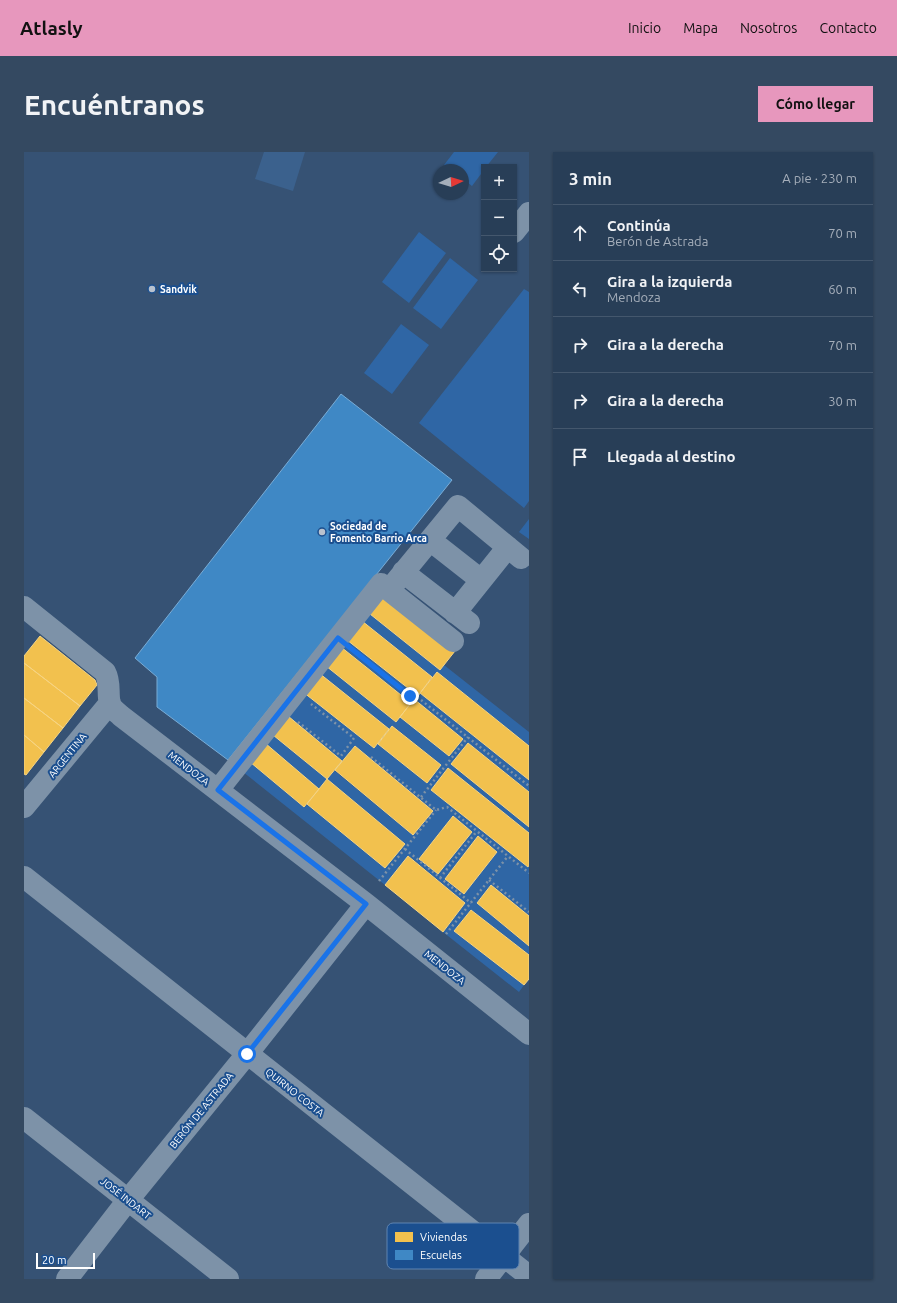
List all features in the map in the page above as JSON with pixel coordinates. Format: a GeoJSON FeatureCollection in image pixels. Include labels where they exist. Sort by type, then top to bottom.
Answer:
{"type":"FeatureCollection","features":[{"type":"Feature","properties":{"kind":"street"},"geometry":{"type":"LineString","coordinates":[[517,228],[529,213]]}},
{"type":"Feature","properties":{"kind":"street"},"geometry":{"type":"LineString","coordinates":[[389,590],[403,572],[458,506],[514,552],[481,580],[462,618],[403,572]]}},
{"type":"Feature","properties":{"kind":"street"},"geometry":{"type":"LineString","coordinates":[[430,540],[481,580]]}},
{"type":"Feature","properties":{"kind":"street"},"geometry":{"type":"LineString","coordinates":[[218,790],[281,708],[381,584],[453,641]]}},
{"type":"Feature","properties":{"kind":"street"},"geometry":{"type":"LineString","coordinates":[[24,607],[105,672],[109,679],[110,703]]}},
{"type":"Feature","properties":{"kind":"street","name":"MENDOZA"},"geometry":{"type":"LineString","coordinates":[[110,703],[114,710],[121,716],[366,904],[529,1034]]}},
{"type":"Feature","properties":{"kind":"street","name":"ARGENTINA"},"geometry":{"type":"LineString","coordinates":[[24,808],[110,703]]}},
{"type":"Feature","properties":{"kind":"street","name":"QUIRNO COSTA"},"geometry":{"type":"LineString","coordinates":[[24,877],[461,1223]]}},
{"type":"Feature","properties":{"kind":"street","name":"BERÓN DE ASTRADA"},"geometry":{"type":"LineString","coordinates":[[67,1279],[128,1200],[247,1054],[366,904]]}},
{"type":"Feature","properties":{"kind":"street","name":"JOSÉ INDART"},"geometry":{"type":"LineString","coordinates":[[24,1118],[228,1279]]}},
{"type":"Feature","properties":{"kind":"street"},"geometry":{"type":"LineString","coordinates":[[519,1236],[529,1224]]}},
{"type":"Feature","properties":{"kind":"street","name":"QUIRNO COSTA"},"geometry":{"type":"LineString","coordinates":[[519,1268],[529,1276]]}},
{"type":"Feature","properties":{"kind":"street"},"geometry":{"type":"LineString","coordinates":[[486,1279],[493,1269]]}},
{"type":"Feature","properties":{"kind":"path"},"geometry":{"type":"LineString","coordinates":[[338,638],[410,696]]}},
{"type":"Feature","properties":{"kind":"path"},"geometry":{"type":"LineString","coordinates":[[281,708],[341,756],[354,738],[295,691]]}},
{"type":"Feature","properties":{"kind":"path"},"geometry":{"type":"LineString","coordinates":[[421,700],[529,786]]}},
{"type":"Feature","properties":{"kind":"path"},"geometry":{"type":"LineString","coordinates":[[420,797],[468,737]]}},
{"type":"Feature","properties":{"kind":"path"},"geometry":{"type":"LineString","coordinates":[[371,757],[436,810]]}},
{"type":"Feature","properties":{"kind":"path"},"geometry":{"type":"LineString","coordinates":[[379,881],[436,810],[447,807],[529,872]]}},
{"type":"Feature","properties":{"kind":"path"},"geometry":{"type":"LineString","coordinates":[[440,878],[477,831]]}},
{"type":"Feature","properties":{"kind":"path"},"geometry":{"type":"LineString","coordinates":[[405,849],[471,903]]}},
{"type":"Feature","properties":{"kind":"path"},"geometry":{"type":"LineString","coordinates":[[446,934],[508,856]]}},
{"type":"Feature","properties":{"kind":"path"},"geometry":{"type":"LineString","coordinates":[[489,880],[529,912]]}},
{"type":"Feature","properties":{"kind":"shaded area"},"geometry":{"type":"Polygon","coordinates":[[[264,152],[305,152],[293,191],[255,179],[264,152]]]}},
{"type":"Feature","properties":{"kind":"shaded area"},"geometry":{"type":"Polygon","coordinates":[[[454,152],[498,152],[488,164],[481,164],[481,174],[472,186],[469,184],[469,164],[445,164],[454,152]]]}},
{"type":"Feature","properties":{"kind":"shaded area"},"geometry":{"type":"Polygon","coordinates":[[[419,232],[446,253],[409,303],[382,282],[419,232]]]}},
{"type":"Feature","properties":{"kind":"shaded area"},"geometry":{"type":"Polygon","coordinates":[[[450,258],[478,280],[441,329],[413,308],[450,258]]]}},
{"type":"Feature","properties":{"kind":"shaded area"},"geometry":{"type":"Polygon","coordinates":[[[524,289],[529,292],[529,501],[524,508],[419,423],[524,289]]]}},
{"type":"Feature","properties":{"kind":"shaded area"},"geometry":{"type":"Polygon","coordinates":[[[401,324],[429,345],[392,394],[364,373],[401,324]]]}},
{"type":"Feature","properties":{"kind":"shaded area"},"geometry":{"type":"Polygon","coordinates":[[[529,519],[529,539],[519,532],[529,519]]]}},
{"type":"Feature","properties":{"kind":"shaded area"},"geometry":{"type":"Polygon","coordinates":[[[370,583],[385,595],[370,614],[440,670],[444,665],[529,732],[529,746],[437,672],[432,677],[362,621],[347,640],[417,695],[420,693],[529,780],[529,792],[468,743],[451,764],[529,827],[529,833],[448,768],[431,790],[527,866],[529,865],[529,916],[491,886],[477,903],[529,946],[529,955],[471,910],[454,931],[524,985],[519,992],[443,932],[465,903],[409,856],[385,885],[228,760],[370,583]],[[341,647],[326,666],[396,721],[400,717],[449,756],[463,739],[415,700],[411,703],[341,647]],[[319,674],[303,692],[374,748],[388,729],[319,674]],[[287,716],[273,735],[327,779],[342,761],[287,716]],[[393,726],[378,744],[427,783],[441,765],[393,726]],[[265,744],[250,762],[304,807],[307,804],[385,868],[405,844],[327,779],[319,789],[265,744]],[[355,746],[335,771],[413,835],[433,811],[355,746]],[[452,817],[419,859],[438,874],[471,832],[452,817]],[[478,837],[445,879],[463,894],[497,852],[478,837]]]}},
{"type":"Feature","properties":{"kind":"building: Viviendas"},"geometry":{"type":"Polygon","coordinates":[[[385,595],[455,651],[440,670],[370,614],[385,595]]]}},
{"type":"Feature","properties":{"kind":"building: Viviendas"},"geometry":{"type":"Polygon","coordinates":[[[362,621],[432,677],[418,696],[347,640],[362,621]]]}},
{"type":"Feature","properties":{"kind":"building: Viviendas"},"geometry":{"type":"Polygon","coordinates":[[[40,636],[95,680],[97,685],[80,706],[24,663],[24,656],[40,636]]]}},
{"type":"Feature","properties":{"kind":"building: Viviendas"},"geometry":{"type":"Polygon","coordinates":[[[341,647],[411,703],[396,722],[326,666],[341,647]]]}},
{"type":"Feature","properties":{"kind":"building: Viviendas"},"geometry":{"type":"Polygon","coordinates":[[[24,663],[80,706],[63,728],[24,698],[24,663]]]}},
{"type":"Feature","properties":{"kind":"building: Viviendas"},"geometry":{"type":"Polygon","coordinates":[[[437,672],[529,746],[529,780],[420,693],[437,672]]]}},
{"type":"Feature","properties":{"kind":"building: Viviendas"},"geometry":{"type":"Polygon","coordinates":[[[319,673],[389,729],[374,748],[303,692],[319,673]]]}},
{"type":"Feature","properties":{"kind":"building: Viviendas"},"geometry":{"type":"Polygon","coordinates":[[[24,698],[63,728],[44,752],[24,735],[24,698]]]}},
{"type":"Feature","properties":{"kind":"building: Viviendas"},"geometry":{"type":"Polygon","coordinates":[[[414,699],[463,739],[449,756],[400,717],[414,699]]]}},
{"type":"Feature","properties":{"kind":"building: Viviendas"},"geometry":{"type":"Polygon","coordinates":[[[288,716],[342,761],[327,779],[273,735],[288,716]]]}},
{"type":"Feature","properties":{"kind":"building: Viviendas"},"geometry":{"type":"Polygon","coordinates":[[[392,726],[441,765],[427,783],[378,744],[392,726]]]}},
{"type":"Feature","properties":{"kind":"building: Viviendas"},"geometry":{"type":"Polygon","coordinates":[[[24,735],[44,752],[26,775],[24,774],[24,735]]]}},
{"type":"Feature","properties":{"kind":"building: Viviendas"},"geometry":{"type":"Polygon","coordinates":[[[265,743],[319,789],[304,807],[250,762],[265,743]]]}},
{"type":"Feature","properties":{"kind":"building: Viviendas"},"geometry":{"type":"Polygon","coordinates":[[[468,743],[529,792],[529,827],[451,764],[468,743]]]}},
{"type":"Feature","properties":{"kind":"building: Viviendas"},"geometry":{"type":"Polygon","coordinates":[[[355,746],[433,811],[413,835],[335,770],[355,746]]]}},
{"type":"Feature","properties":{"kind":"building: Viviendas"},"geometry":{"type":"Polygon","coordinates":[[[448,768],[529,833],[528,867],[431,790],[448,768]]]}},
{"type":"Feature","properties":{"kind":"building: Viviendas"},"geometry":{"type":"Polygon","coordinates":[[[327,779],[405,844],[385,868],[307,804],[327,779]]]}},
{"type":"Feature","properties":{"kind":"building: Viviendas"},"geometry":{"type":"Polygon","coordinates":[[[453,816],[472,832],[438,874],[419,859],[453,816]]]}},
{"type":"Feature","properties":{"kind":"building: Viviendas"},"geometry":{"type":"Polygon","coordinates":[[[478,836],[497,852],[464,894],[445,879],[478,836]]]}},
{"type":"Feature","properties":{"kind":"building: Viviendas"},"geometry":{"type":"Polygon","coordinates":[[[408,856],[465,903],[443,932],[385,885],[408,856]]]}},
{"type":"Feature","properties":{"kind":"building: Viviendas"},"geometry":{"type":"Polygon","coordinates":[[[491,885],[529,916],[529,946],[477,903],[491,885]]]}},
{"type":"Feature","properties":{"kind":"building: Viviendas"},"geometry":{"type":"Polygon","coordinates":[[[471,910],[529,955],[529,979],[524,985],[454,931],[471,910]]]}},
{"type":"Feature","properties":{"kind":"building: Escuelas","name":"Sociedad de Fomento Barrio Arca"},"geometry":{"type":"Polygon","coordinates":[[[341,394],[452,480],[228,760],[157,707],[157,677],[135,658],[341,394]]]}},
{"type":"Feature","properties":{"kind":"place","name":"Sandvik"},"geometry":{"type":"Point","coordinates":[152,289]}},
{"type":"Feature","properties":{"kind":"place","name":"Sociedad de Fomento Barrio Arca"},"geometry":{"type":"Point","coordinates":[322,532]}},
{"type":"Feature","properties":{"kind":"route"},"geometry":{"type":"LineString","coordinates":[[247,1054],[366,904],[218,790],[281,708],[338,638],[410,696]]}}]}
